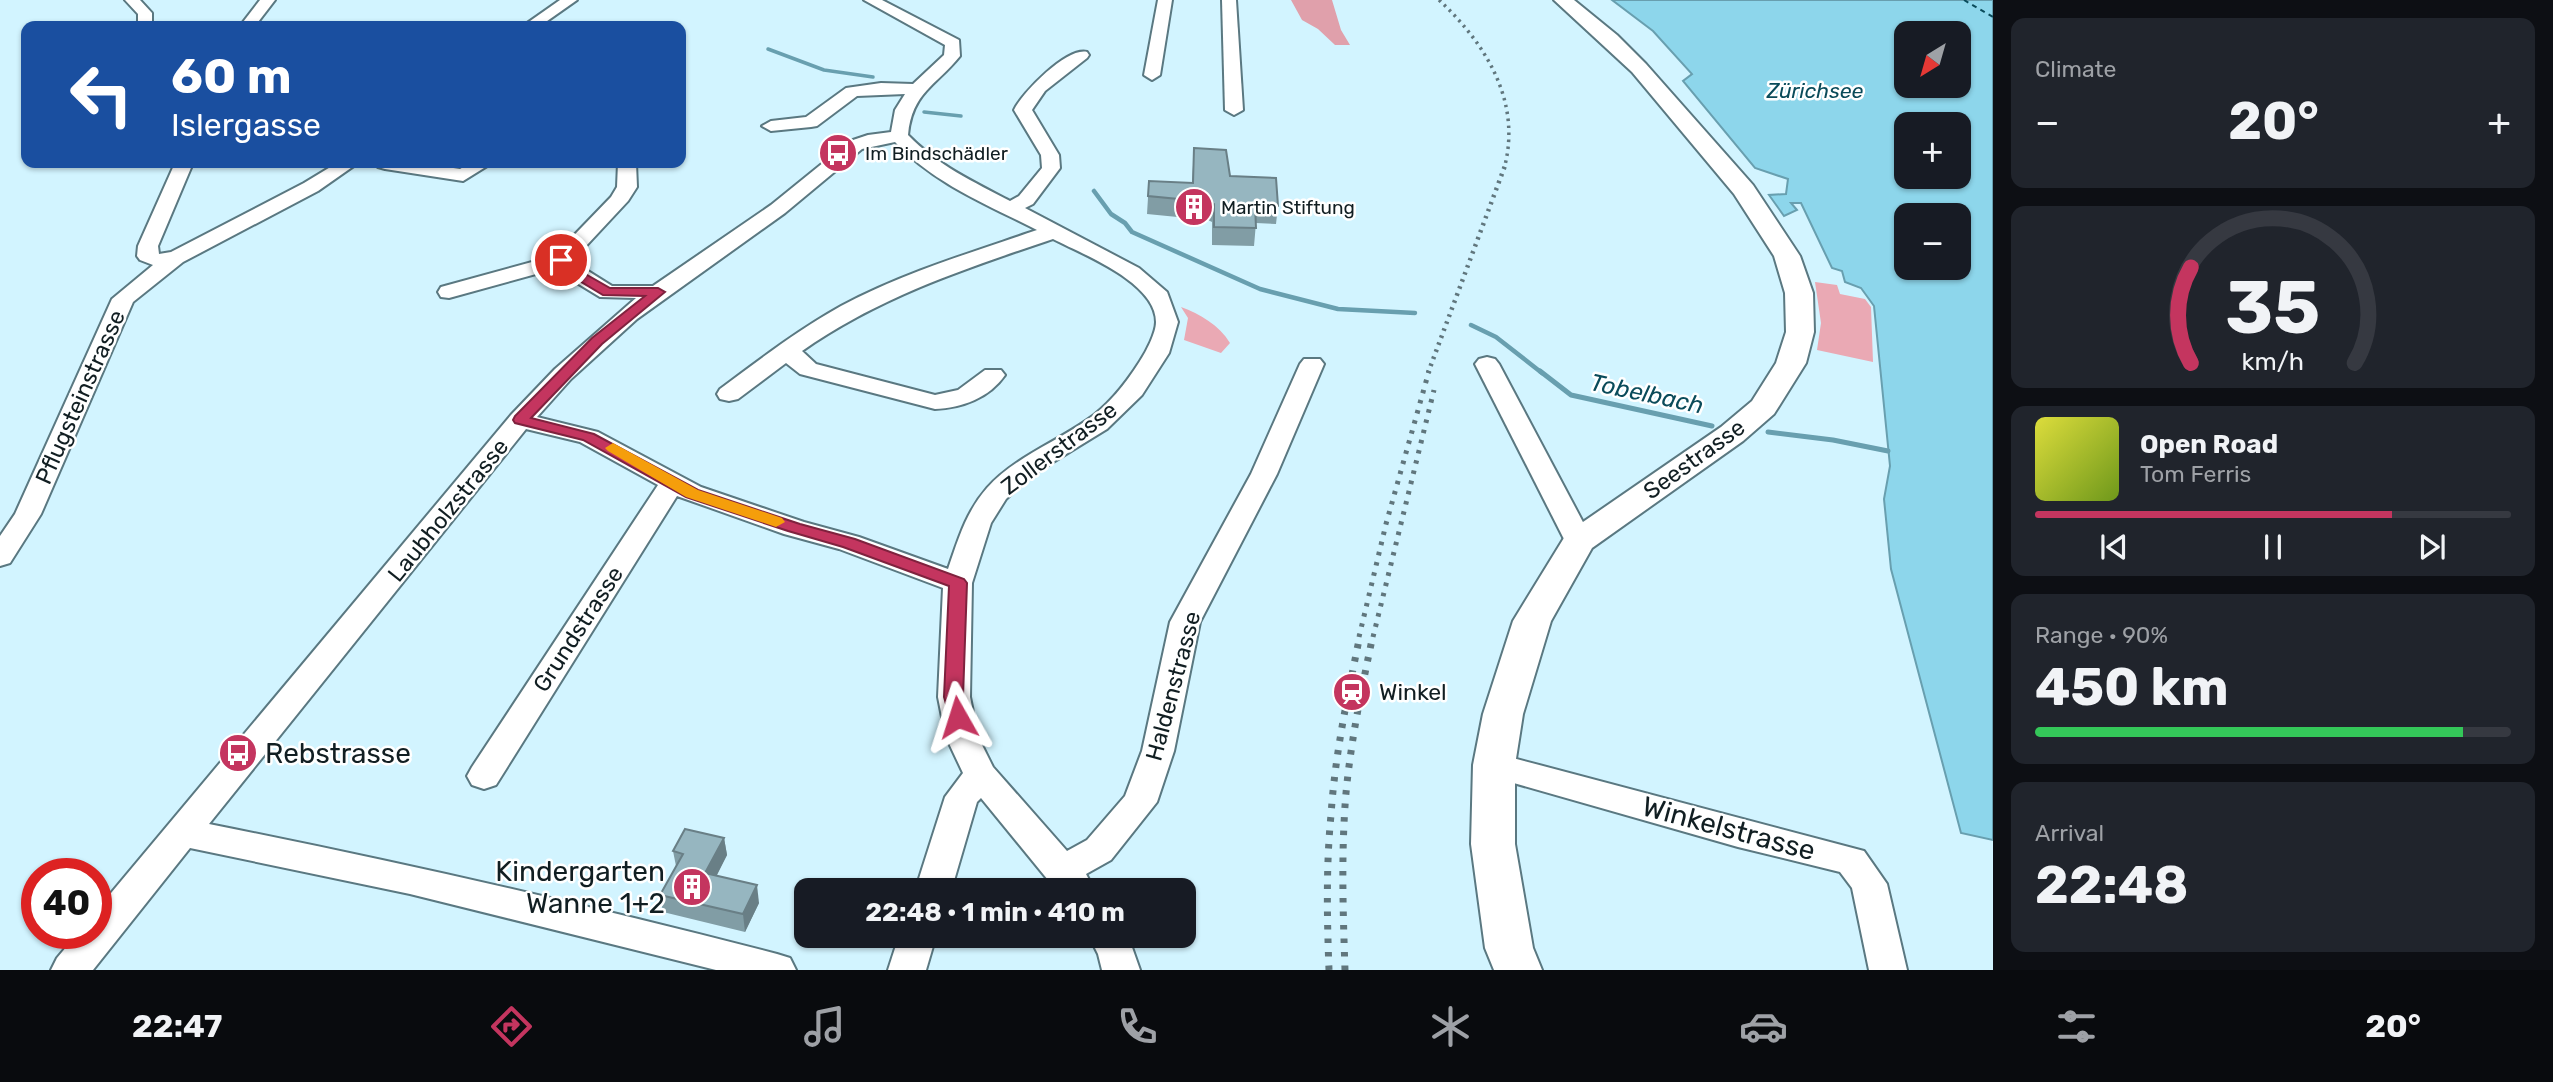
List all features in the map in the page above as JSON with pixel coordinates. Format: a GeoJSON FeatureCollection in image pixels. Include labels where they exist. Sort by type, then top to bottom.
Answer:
{"type":"FeatureCollection","features":[{"type":"Feature","properties":{"kind":"main road","name":"Seestrasse"},"geometry":{"type":"LineString","coordinates":[[1518,970],[1509,948],[1493,844],[1494,765],[1503,714],[1532,621],[1579,541],[1732,434],[1763,407],[1791,363],[1800,332],[1799,293],[1787,256],[1744,190],[1639,68],[1563,0]]}},
{"type":"Feature","properties":{"kind":"street"},"geometry":{"type":"LineString","coordinates":[[132,0],[145,13],[145,21]]}},
{"type":"Feature","properties":{"kind":"street"},"geometry":{"type":"LineString","coordinates":[[251,21],[268,0]]}},
{"type":"Feature","properties":{"kind":"street"},"geometry":{"type":"LineString","coordinates":[[538,21],[570,0]]}},
{"type":"Feature","properties":{"kind":"street"},"geometry":{"type":"LineString","coordinates":[[871,0],[953,43],[952,56],[920,86],[902,110],[899,136]]}},
{"type":"Feature","properties":{"kind":"street"},"geometry":{"type":"LineString","coordinates":[[1152,75],[1165,0]]}},
{"type":"Feature","properties":{"kind":"street"},"geometry":{"type":"LineString","coordinates":[[1228,0],[1234,110]]}},
{"type":"Feature","properties":{"kind":"street"},"geometry":{"type":"LineString","coordinates":[[1012,208],[1026,200],[1051,168],[1050,155],[1023,110],[1024,104],[1081,55]]}},
{"type":"Feature","properties":{"kind":"street"},"geometry":{"type":"LineString","coordinates":[[771,126],[808,123],[852,92],[920,86]]}},
{"type":"Feature","properties":{"kind":"street","name":"Zollerstrasse"},"geometry":{"type":"LineString","coordinates":[[899,136],[916,154],[952,178],[1132,272],[1159,297],[1167,322],[1157,353],[1134,390],[1098,424],[1023,470],[996,494],[977,523],[958,583],[954,697],[962,737],[981,775],[1068,878]]}},
{"type":"Feature","properties":{"kind":"street","name":"Laubholzstrasse"},"geometry":{"type":"LineString","coordinates":[[70,970],[520,420],[597,341],[658,292],[778,209],[856,145],[868,140],[899,136]]}},
{"type":"Feature","properties":{"kind":"street"},"geometry":{"type":"LineString","coordinates":[[176,258],[158,260],[147,256],[148,246],[182,168]]}},
{"type":"Feature","properties":{"kind":"street","name":"Pflugsteinstrasse"},"geometry":{"type":"LineString","coordinates":[[0,557],[28,514],[120,303],[176,258],[341,168]]}},
{"type":"Feature","properties":{"kind":"street"},"geometry":{"type":"LineString","coordinates":[[415,168],[463,176],[476,168]]}},
{"type":"Feature","properties":{"kind":"street"},"geometry":{"type":"LineString","coordinates":[[449,292],[561,260],[618,201],[626,187],[626,168]]}},
{"type":"Feature","properties":{"kind":"street"},"geometry":{"type":"LineString","coordinates":[[729,394],[789,349],[864,302],[917,278],[1055,231]]}},
{"type":"Feature","properties":{"kind":"street"},"geometry":{"type":"LineString","coordinates":[[561,260],[563,266],[608,292],[658,292]]}},
{"type":"Feature","properties":{"kind":"street"},"geometry":{"type":"LineString","coordinates":[[789,349],[796,361],[808,369],[935,402],[952,402],[971,395],[993,374]]}},
{"type":"Feature","properties":{"kind":"street","name":"Haldenstrasse"},"geometry":{"type":"LineString","coordinates":[[1072,878],[1140,802],[1158,751],[1185,622],[1264,474],[1312,364]]}},
{"type":"Feature","properties":{"kind":"street"},"geometry":{"type":"LineString","coordinates":[[1487,364],[1579,541]]}},
{"type":"Feature","properties":{"kind":"street"},"geometry":{"type":"LineString","coordinates":[[520,420],[589,437],[692,493],[794,528],[849,543],[958,583]]}},
{"type":"Feature","properties":{"kind":"street","name":"Grundstrasse"},"geometry":{"type":"LineString","coordinates":[[484,776],[672,483]]}},
{"type":"Feature","properties":{"kind":"street","name":"Winkelstrasse"},"geometry":{"type":"LineString","coordinates":[[1494,765],[1738,833],[1852,861],[1869,884],[1888,970]]}},
{"type":"Feature","properties":{"kind":"street"},"geometry":{"type":"LineString","coordinates":[[937,878],[962,797],[981,775]]}},
{"type":"Feature","properties":{"kind":"street"},"geometry":{"type":"LineString","coordinates":[[184,833],[410,878],[777,970]]}},
{"type":"Feature","properties":{"kind":"street"},"geometry":{"type":"LineString","coordinates":[[907,970],[914,948]]}},
{"type":"Feature","properties":{"kind":"street"},"geometry":{"type":"LineString","coordinates":[[1115,948],[1121,970]]}},
{"type":"Feature","properties":{"kind":"shaded area"},"geometry":{"type":"Polygon","coordinates":[[[1291,0],[1332,0],[1341,30],[1350,45],[1335,45],[1318,29],[1302,20],[1291,0]]]}},
{"type":"Feature","properties":{"kind":"shaded area"},"geometry":{"type":"Polygon","coordinates":[[[1815,282],[1837,285],[1840,294],[1865,299],[1871,307],[1873,362],[1817,350],[1821,323],[1815,282]]]}},
{"type":"Feature","properties":{"kind":"shaded area"},"geometry":{"type":"Polygon","coordinates":[[[1181,307],[1209,321],[1226,337],[1230,343],[1221,353],[1184,340],[1188,318],[1181,307]]]}},
{"type":"Feature","properties":{"kind":"water","name":"Zürichsee"},"geometry":{"type":"Polygon","coordinates":[[[1612,0],[1993,0],[1993,840],[1961,833],[1891,569],[1884,499],[1890,466],[1874,306],[1861,288],[1845,282],[1842,271],[1832,268],[1801,203],[1791,203],[1797,210],[1784,216],[1769,195],[1786,194],[1788,179],[1755,168],[1683,81],[1692,74],[1653,31],[1612,0]]]}},
{"type":"Feature","properties":{"kind":"building"},"geometry":{"type":"Polygon","coordinates":[[[1194,148],[1226,150],[1230,176],[1276,178],[1278,206],[1255,205],[1256,228],[1214,227],[1214,204],[1210,202],[1148,196],[1149,181],[1193,183],[1194,148]]]}},
{"type":"Feature","properties":{"kind":"building"},"geometry":{"type":"Polygon","coordinates":[[[685,829],[724,838],[705,873],[757,885],[743,914],[660,895],[683,854],[673,851],[685,829]]]}},
{"type":"Feature","properties":{"kind":"waterway","name":"Tobelbach"},"geometry":{"type":"LineString","coordinates":[[768,49],[824,70],[873,77]]}},
{"type":"Feature","properties":{"kind":"waterway","name":"Tobelbach"},"geometry":{"type":"LineString","coordinates":[[924,112],[961,116]]}},
{"type":"Feature","properties":{"kind":"waterway","name":"Tobelbach"},"geometry":{"type":"LineString","coordinates":[[1094,191],[1111,214],[1125,223],[1132,232],[1260,289],[1338,309],[1415,313]]}},
{"type":"Feature","properties":{"kind":"waterway","name":"Tobelbach"},"geometry":{"type":"LineString","coordinates":[[1471,325],[1496,337],[1542,373]]}},
{"type":"Feature","properties":{"kind":"waterway","name":"Tobelbach"},"geometry":{"type":"LineString","coordinates":[[1540,371],[1571,395],[1712,426]]}},
{"type":"Feature","properties":{"kind":"waterway","name":"Tobelbach"},"geometry":{"type":"LineString","coordinates":[[1768,432],[1833,440],[1888,451]]}},
{"type":"Feature","properties":{"kind":"ferry route"},"geometry":{"type":"LineString","coordinates":[[1964,0],[1993,17]]}},
{"type":"Feature","properties":{"kind":"railway"},"geometry":{"type":"LineString","coordinates":[[1439,0],[1471,35],[1495,74],[1508,118],[1509,141],[1505,165]]}},
{"type":"Feature","properties":{"kind":"railway"},"geometry":{"type":"LineString","coordinates":[[1428,373],[1506,163]]}},
{"type":"Feature","properties":{"kind":"railway"},"geometry":{"type":"LineString","coordinates":[[1359,637],[1386,524],[1429,371]]}},
{"type":"Feature","properties":{"kind":"railway"},"geometry":{"type":"LineString","coordinates":[[1373,637],[1434,390]]}},
{"type":"Feature","properties":{"kind":"railway"},"geometry":{"type":"LineString","coordinates":[[1329,970],[1329,834],[1342,724],[1360,635]]}},
{"type":"Feature","properties":{"kind":"railway"},"geometry":{"type":"LineString","coordinates":[[1345,970],[1344,815],[1354,733],[1373,635]]}},
{"type":"Feature","properties":{"kind":"slow traffic"},"geometry":{"type":"LineString","coordinates":[[613,448],[692,493],[776,522]]}},
{"type":"Feature","properties":{"kind":"place","name":"Im Bindschädler"},"geometry":{"type":"Point","coordinates":[838,153]}},
{"type":"Feature","properties":{"kind":"place","name":"Martin Stiftung"},"geometry":{"type":"Point","coordinates":[1194,207]}},
{"type":"Feature","properties":{"kind":"place","name":"Winkel"},"geometry":{"type":"Point","coordinates":[1352,692]}},
{"type":"Feature","properties":{"kind":"place","name":"Rebstrasse"},"geometry":{"type":"Point","coordinates":[238,753]}},
{"type":"Feature","properties":{"kind":"place","name":"Kindergarten Wanne 1+2"},"geometry":{"type":"Point","coordinates":[692,887]}},
{"type":"Feature","properties":{"kind":"route"},"geometry":{"type":"LineString","coordinates":[[561,260],[563,266],[608,292],[658,292],[597,341],[520,420],[589,437],[692,493],[794,528],[849,543],[958,583],[954,697],[958,717]]}}]}
